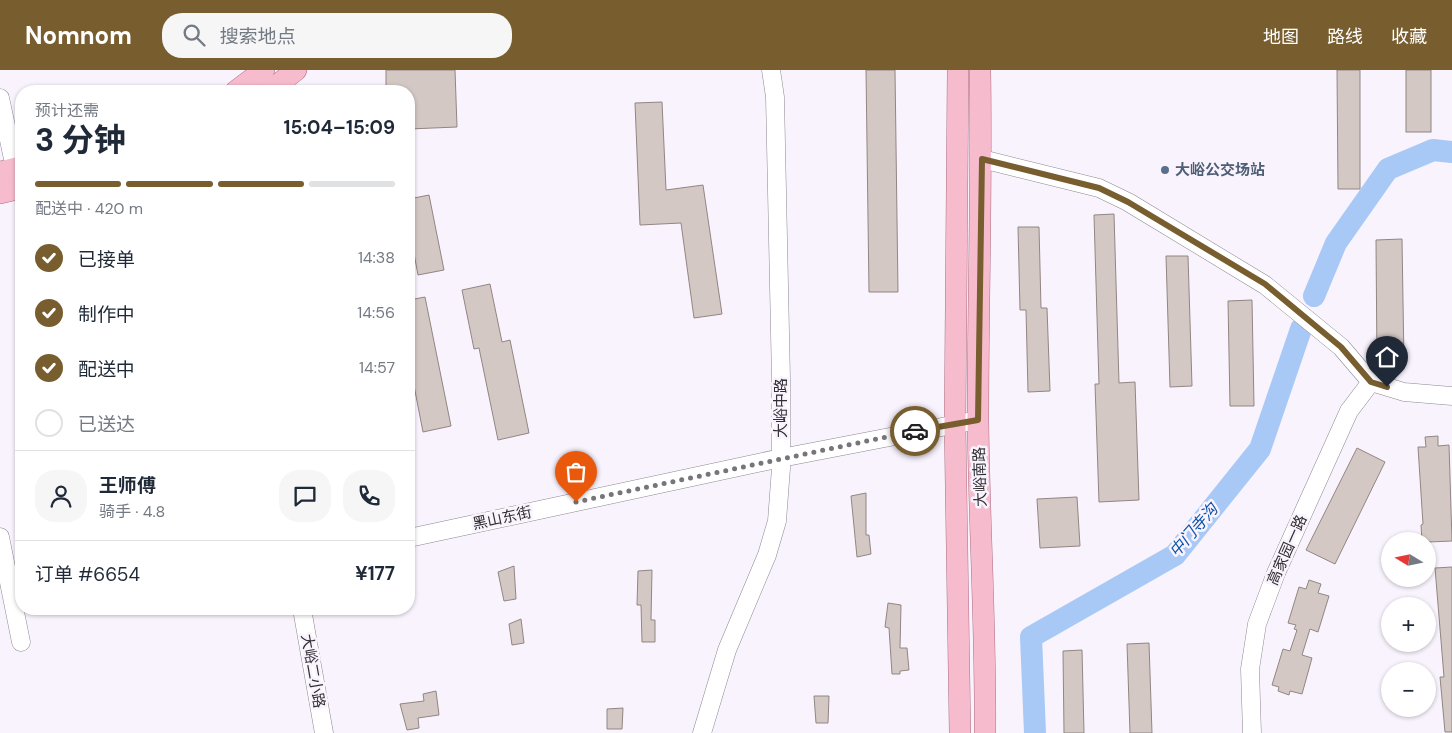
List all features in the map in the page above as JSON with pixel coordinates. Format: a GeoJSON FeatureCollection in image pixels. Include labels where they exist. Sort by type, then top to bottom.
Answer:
{"type":"FeatureCollection","features":[{"type":"Feature","properties":{"kind":"main road"},"geometry":{"type":"LineString","coordinates":[[244,85],[264,70]]}},
{"type":"Feature","properties":{"kind":"main road"},"geometry":{"type":"LineString","coordinates":[[277,85],[296,70]]}},
{"type":"Feature","properties":{"kind":"main road","name":"大峪南路"},"geometry":{"type":"LineString","coordinates":[[958,70],[955,424],[960,733]]}},
{"type":"Feature","properties":{"kind":"main road","name":"大峪南路"},"geometry":{"type":"LineString","coordinates":[[980,70],[982,159],[978,420],[986,733]]}},
{"type":"Feature","properties":{"kind":"main road"},"geometry":{"type":"LineString","coordinates":[[0,193],[14,174]]}},
{"type":"Feature","properties":{"kind":"street","name":"大峪中路"},"geometry":{"type":"LineString","coordinates":[[702,733],[727,650],[770,547],[777,521],[781,458],[775,97],[771,70]]}},
{"type":"Feature","properties":{"kind":"street"},"geometry":{"type":"LineString","coordinates":[[0,98],[14,174]]}},
{"type":"Feature","properties":{"kind":"street"},"geometry":{"type":"LineString","coordinates":[[982,159],[1099,188],[1128,202],[1265,284],[1341,347],[1365,376],[1404,392],[1452,396]]}},
{"type":"Feature","properties":{"kind":"street","name":"高家园一路"},"geometry":{"type":"LineString","coordinates":[[1252,733],[1250,669],[1257,624],[1276,572],[1365,376]]}},
{"type":"Feature","properties":{"kind":"street","name":"黑山东街"},"geometry":{"type":"LineString","coordinates":[[415,537],[781,458],[978,420]]}},
{"type":"Feature","properties":{"kind":"street"},"geometry":{"type":"LineString","coordinates":[[0,537],[15,612]]}},
{"type":"Feature","properties":{"kind":"street"},"geometry":{"type":"LineString","coordinates":[[16,615],[21,642]]}},
{"type":"Feature","properties":{"kind":"street","name":"大峪二小路"},"geometry":{"type":"LineString","coordinates":[[303,615],[324,733]]}},
{"type":"Feature","properties":{"kind":"building"},"geometry":{"type":"Polygon","coordinates":[[[386,70],[455,70],[457,127],[415,129],[415,85],[386,85],[386,70]]]}},
{"type":"Feature","properties":{"kind":"building"},"geometry":{"type":"Polygon","coordinates":[[[866,70],[895,70],[898,292],[869,292],[866,70]]]}},
{"type":"Feature","properties":{"kind":"building"},"geometry":{"type":"Polygon","coordinates":[[[1337,70],[1360,70],[1360,189],[1338,189],[1337,70]]]}},
{"type":"Feature","properties":{"kind":"building"},"geometry":{"type":"Polygon","coordinates":[[[1406,70],[1431,70],[1431,132],[1406,132],[1406,70]]]}},
{"type":"Feature","properties":{"kind":"building"},"geometry":{"type":"Polygon","coordinates":[[[662,102],[666,190],[703,185],[722,314],[694,318],[681,223],[640,225],[635,103],[662,102]]]}},
{"type":"Feature","properties":{"kind":"building"},"geometry":{"type":"Polygon","coordinates":[[[429,195],[444,270],[418,275],[415,259],[415,198],[429,195]]]}},
{"type":"Feature","properties":{"kind":"building"},"geometry":{"type":"Polygon","coordinates":[[[1114,214],[1119,383],[1135,382],[1139,500],[1099,502],[1095,384],[1099,384],[1094,215],[1114,214]]]}},
{"type":"Feature","properties":{"kind":"building"},"geometry":{"type":"Polygon","coordinates":[[[1018,227],[1039,227],[1041,308],[1047,308],[1050,391],[1028,392],[1026,310],[1020,310],[1018,227]]]}},
{"type":"Feature","properties":{"kind":"building"},"geometry":{"type":"Polygon","coordinates":[[[1402,239],[1404,363],[1377,364],[1376,240],[1402,239]]]}},
{"type":"Feature","properties":{"kind":"building"},"geometry":{"type":"Polygon","coordinates":[[[1166,256],[1188,256],[1192,386],[1170,387],[1166,256]]]}},
{"type":"Feature","properties":{"kind":"building"},"geometry":{"type":"Polygon","coordinates":[[[490,284],[502,342],[510,340],[529,433],[498,440],[479,348],[474,349],[462,290],[490,284]]]}},
{"type":"Feature","properties":{"kind":"building"},"geometry":{"type":"Polygon","coordinates":[[[425,297],[451,426],[423,432],[415,391],[415,299],[425,297]]]}},
{"type":"Feature","properties":{"kind":"building"},"geometry":{"type":"Polygon","coordinates":[[[1252,300],[1254,406],[1230,406],[1228,301],[1252,300]]]}},
{"type":"Feature","properties":{"kind":"building"},"geometry":{"type":"Polygon","coordinates":[[[1438,436],[1438,446],[1449,445],[1452,541],[1436,542],[1436,532],[1421,532],[1421,525],[1423,524],[1418,447],[1426,447],[1425,437],[1438,436]]]}},
{"type":"Feature","properties":{"kind":"building"},"geometry":{"type":"Polygon","coordinates":[[[1357,448],[1385,462],[1335,564],[1306,550],[1357,448]]]}},
{"type":"Feature","properties":{"kind":"building"},"geometry":{"type":"Polygon","coordinates":[[[866,493],[866,535],[869,535],[871,554],[857,557],[851,496],[866,493]]]}},
{"type":"Feature","properties":{"kind":"building"},"geometry":{"type":"Polygon","coordinates":[[[1077,497],[1080,546],[1040,548],[1037,499],[1077,497]]]}},
{"type":"Feature","properties":{"kind":"building"},"geometry":{"type":"Polygon","coordinates":[[[514,566],[516,599],[504,601],[498,572],[514,566]]]}},
{"type":"Feature","properties":{"kind":"building"},"geometry":{"type":"Polygon","coordinates":[[[1452,567],[1452,732],[1445,732],[1440,677],[1444,677],[1436,568],[1452,567]]]}},
{"type":"Feature","properties":{"kind":"building"},"geometry":{"type":"Polygon","coordinates":[[[652,570],[651,620],[655,620],[655,642],[642,642],[641,605],[637,605],[638,571],[652,570]]]}},
{"type":"Feature","properties":{"kind":"building"},"geometry":{"type":"Polygon","coordinates":[[[1309,580],[1321,584],[1318,593],[1329,596],[1318,632],[1310,629],[1302,655],[1312,658],[1302,694],[1290,691],[1289,695],[1278,691],[1279,687],[1272,685],[1283,649],[1290,651],[1297,630],[1294,629],[1296,625],[1288,623],[1299,587],[1306,589],[1309,580]]]}},
{"type":"Feature","properties":{"kind":"building"},"geometry":{"type":"Polygon","coordinates":[[[888,603],[901,605],[900,648],[907,648],[909,670],[900,671],[900,674],[892,674],[889,628],[885,627],[888,603]]]}},
{"type":"Feature","properties":{"kind":"building"},"geometry":{"type":"Polygon","coordinates":[[[521,619],[524,643],[512,645],[509,624],[521,619]]]}},
{"type":"Feature","properties":{"kind":"building"},"geometry":{"type":"Polygon","coordinates":[[[1149,643],[1152,733],[1130,733],[1127,644],[1149,643]]]}},
{"type":"Feature","properties":{"kind":"building"},"geometry":{"type":"Polygon","coordinates":[[[1082,650],[1084,733],[1064,733],[1063,651],[1082,650]]]}},
{"type":"Feature","properties":{"kind":"building"},"geometry":{"type":"Polygon","coordinates":[[[436,691],[439,715],[418,718],[419,728],[407,730],[400,704],[424,701],[423,694],[436,691]]]}},
{"type":"Feature","properties":{"kind":"building"},"geometry":{"type":"Polygon","coordinates":[[[814,696],[829,696],[828,723],[816,723],[814,696]]]}},
{"type":"Feature","properties":{"kind":"building"},"geometry":{"type":"Polygon","coordinates":[[[623,708],[622,729],[607,729],[607,709],[623,708]]]}},
{"type":"Feature","properties":{"kind":"waterway","name":"中门寺沟"},"geometry":{"type":"LineString","coordinates":[[1314,296],[1336,243],[1388,169],[1433,150],[1452,152]]}},
{"type":"Feature","properties":{"kind":"waterway","name":"中门寺沟"},"geometry":{"type":"LineString","coordinates":[[1035,733],[1031,637],[1175,555],[1260,449],[1301,329]]}},
{"type":"Feature","properties":{"kind":"way so far"},"geometry":{"type":"LineString","coordinates":[[576,502],[915,431]]}},
{"type":"Feature","properties":{"kind":"place","name":"大峪公交场站"},"geometry":{"type":"Point","coordinates":[1165,170]}},
{"type":"Feature","properties":{"kind":"route"},"geometry":{"type":"LineString","coordinates":[[915,431],[978,420],[982,159],[1099,188],[1128,202],[1265,284],[1341,347],[1371,382],[1387,387]]}}]}
